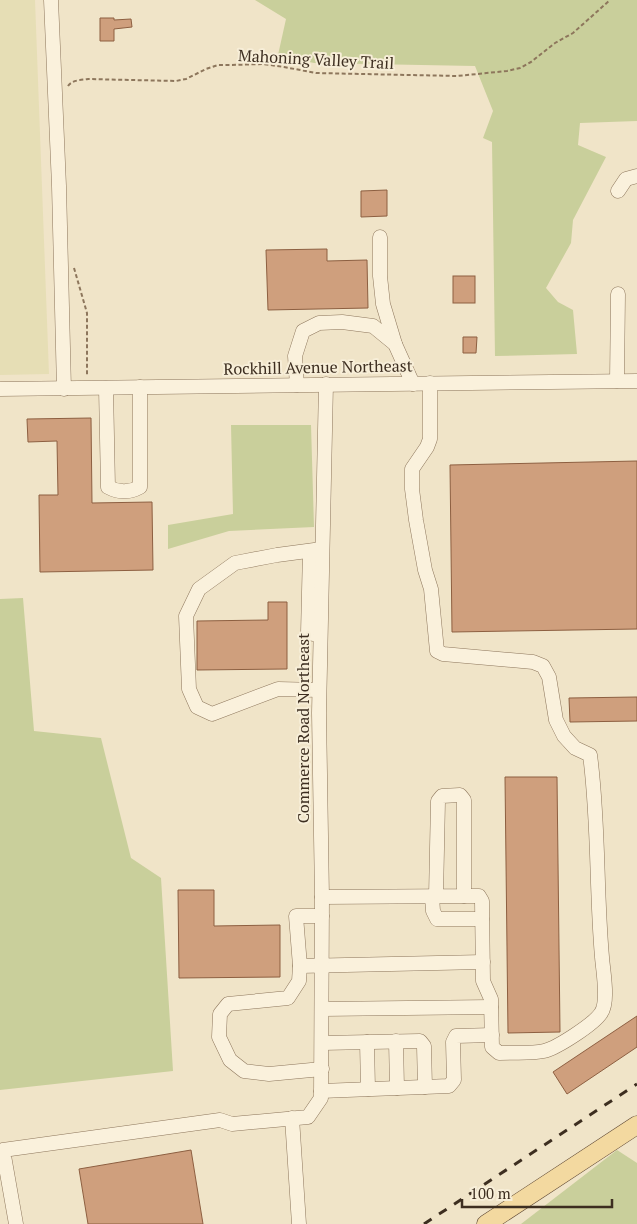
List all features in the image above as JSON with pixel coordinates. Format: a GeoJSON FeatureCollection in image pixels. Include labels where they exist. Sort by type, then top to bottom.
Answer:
{"type":"FeatureCollection","features":[{"type":"Feature","properties":{"kind":"main road"},"geometry":{"type":"LineString","coordinates":[[486,1224],[637,1125]]}},
{"type":"Feature","properties":{"kind":"street"},"geometry":{"type":"LineString","coordinates":[[51,0],[59,186],[64,389]]}},
{"type":"Feature","properties":{"kind":"street"},"geometry":{"type":"LineString","coordinates":[[618,191],[626,179],[637,176]]}},
{"type":"Feature","properties":{"kind":"street"},"geometry":{"type":"LineString","coordinates":[[380,237],[383,304],[395,344],[413,384]]}},
{"type":"Feature","properties":{"kind":"street"},"geometry":{"type":"LineString","coordinates":[[618,294],[618,381]]}},
{"type":"Feature","properties":{"kind":"street"},"geometry":{"type":"LineString","coordinates":[[297,385],[295,356],[303,332],[320,323],[342,322],[373,326],[395,344]]}},
{"type":"Feature","properties":{"kind":"street","name":"Rockhill Avenue Northeast"},"geometry":{"type":"LineString","coordinates":[[0,389],[637,381]]}},
{"type":"Feature","properties":{"kind":"street"},"geometry":{"type":"LineString","coordinates":[[322,897],[479,896],[482,901],[483,981],[491,999],[492,1047],[499,1053],[545,1051],[594,1022],[602,1012],[605,987],[590,755],[575,748],[564,736],[556,720],[549,677],[543,666],[532,662],[443,654],[437,651],[431,588],[425,570],[412,489],[412,469],[427,447],[430,439],[430,383]]}},
{"type":"Feature","properties":{"kind":"street","name":"Commerce Road Northeast"},"geometry":{"type":"LineString","coordinates":[[321,1091],[320,635],[316,550],[326,384]]}},
{"type":"Feature","properties":{"kind":"street"},"geometry":{"type":"LineString","coordinates":[[106,388],[108,487],[116,492],[132,491],[140,487],[140,388]]}},
{"type":"Feature","properties":{"kind":"street"},"geometry":{"type":"LineString","coordinates":[[316,550],[278,555],[235,564],[199,589],[186,616],[188,689],[197,707],[212,714],[278,689],[319,690]]}},
{"type":"Feature","properties":{"kind":"street"},"geometry":{"type":"LineString","coordinates":[[464,896],[464,800],[460,795],[442,796],[438,801],[433,911],[437,919],[482,919]]}},
{"type":"Feature","properties":{"kind":"street"},"geometry":{"type":"LineString","coordinates":[[322,916],[296,916],[300,981],[288,998],[228,1004],[220,1014],[219,1037],[230,1060],[244,1071],[269,1074],[322,1071]]}},
{"type":"Feature","properties":{"kind":"street"},"geometry":{"type":"LineString","coordinates":[[300,966],[483,962]]}},
{"type":"Feature","properties":{"kind":"street"},"geometry":{"type":"LineString","coordinates":[[322,1009],[491,1007]]}},
{"type":"Feature","properties":{"kind":"street"},"geometry":{"type":"LineString","coordinates":[[16,1224],[3,1150],[220,1120],[232,1124],[308,1117],[321,1098],[321,1091],[449,1086],[454,1080],[453,1042],[456,1036],[492,1035]]}},
{"type":"Feature","properties":{"kind":"street"},"geometry":{"type":"LineString","coordinates":[[396,1041],[397,1088]]}},
{"type":"Feature","properties":{"kind":"street"},"geometry":{"type":"LineString","coordinates":[[322,1043],[420,1041],[424,1046],[425,1087]]}},
{"type":"Feature","properties":{"kind":"street"},"geometry":{"type":"LineString","coordinates":[[367,1042],[368,1089]]}},
{"type":"Feature","properties":{"kind":"street"},"geometry":{"type":"LineString","coordinates":[[292,1118],[299,1224]]}},
{"type":"Feature","properties":{"kind":"path","name":"Mahoning Valley Trail"},"geometry":{"type":"LineString","coordinates":[[66,89],[69,84],[76,80],[88,79],[176,81],[186,79],[212,67],[232,65],[263,64],[316,73],[457,76],[507,71],[520,68],[531,62],[555,43],[573,33],[610,0]]}},
{"type":"Feature","properties":{"kind":"path"},"geometry":{"type":"LineString","coordinates":[[74,267],[74,274],[87,313],[88,388]]}},
{"type":"Feature","properties":{"kind":"shaded area"},"geometry":{"type":"Polygon","coordinates":[[[0,0],[35,0],[49,374],[0,375],[0,0]]]}},
{"type":"Feature","properties":{"kind":"green space"},"geometry":{"type":"Polygon","coordinates":[[[255,0],[637,0],[637,121],[580,123],[578,145],[606,157],[573,220],[571,243],[546,288],[558,302],[573,310],[577,354],[495,356],[492,142],[483,138],[493,111],[475,66],[314,63],[278,55],[286,19],[255,0]]]}},
{"type":"Feature","properties":{"kind":"green space"},"geometry":{"type":"Polygon","coordinates":[[[231,425],[311,425],[314,527],[229,531],[168,549],[168,525],[233,514],[231,425]]]}},
{"type":"Feature","properties":{"kind":"green space"},"geometry":{"type":"Polygon","coordinates":[[[23,598],[34,731],[101,738],[131,858],[161,878],[173,1071],[0,1090],[0,599],[23,598]]]}},
{"type":"Feature","properties":{"kind":"green space"},"geometry":{"type":"Polygon","coordinates":[[[617,1150],[637,1163],[637,1224],[521,1224],[617,1150]]]}},
{"type":"Feature","properties":{"kind":"building"},"geometry":{"type":"Polygon","coordinates":[[[100,18],[114,18],[114,20],[131,19],[132,27],[114,29],[114,41],[100,41],[100,18]]]}},
{"type":"Feature","properties":{"kind":"building"},"geometry":{"type":"Polygon","coordinates":[[[387,190],[387,216],[361,217],[361,191],[387,190]]]}},
{"type":"Feature","properties":{"kind":"building"},"geometry":{"type":"Polygon","coordinates":[[[327,249],[327,261],[367,260],[368,308],[268,310],[266,250],[327,249]]]}},
{"type":"Feature","properties":{"kind":"building"},"geometry":{"type":"Polygon","coordinates":[[[453,276],[475,276],[475,303],[453,303],[453,276]]]}},
{"type":"Feature","properties":{"kind":"building"},"geometry":{"type":"Polygon","coordinates":[[[463,337],[477,337],[476,353],[463,353],[463,337]]]}},
{"type":"Feature","properties":{"kind":"building"},"geometry":{"type":"Polygon","coordinates":[[[91,418],[92,503],[152,502],[153,570],[40,572],[39,495],[58,495],[57,441],[28,442],[27,419],[91,418]]]}},
{"type":"Feature","properties":{"kind":"building"},"geometry":{"type":"Polygon","coordinates":[[[637,461],[637,629],[452,632],[450,465],[637,461]]]}},
{"type":"Feature","properties":{"kind":"building"},"geometry":{"type":"Polygon","coordinates":[[[268,602],[287,602],[287,669],[197,670],[197,621],[268,620],[268,602]]]}},
{"type":"Feature","properties":{"kind":"building"},"geometry":{"type":"Polygon","coordinates":[[[637,697],[637,721],[570,722],[569,698],[637,697]]]}},
{"type":"Feature","properties":{"kind":"building"},"geometry":{"type":"Polygon","coordinates":[[[505,777],[557,777],[560,1032],[508,1033],[505,777]]]}},
{"type":"Feature","properties":{"kind":"building"},"geometry":{"type":"Polygon","coordinates":[[[178,890],[214,890],[214,926],[280,925],[280,977],[179,978],[178,890]]]}},
{"type":"Feature","properties":{"kind":"building"},"geometry":{"type":"Polygon","coordinates":[[[637,1016],[637,1047],[567,1094],[553,1072],[637,1016]]]}},
{"type":"Feature","properties":{"kind":"building"},"geometry":{"type":"Polygon","coordinates":[[[191,1150],[203,1224],[88,1224],[79,1169],[191,1150]]]}},
{"type":"Feature","properties":{"kind":"railway"},"geometry":{"type":"LineString","coordinates":[[424,1224],[637,1084]]}}]}
